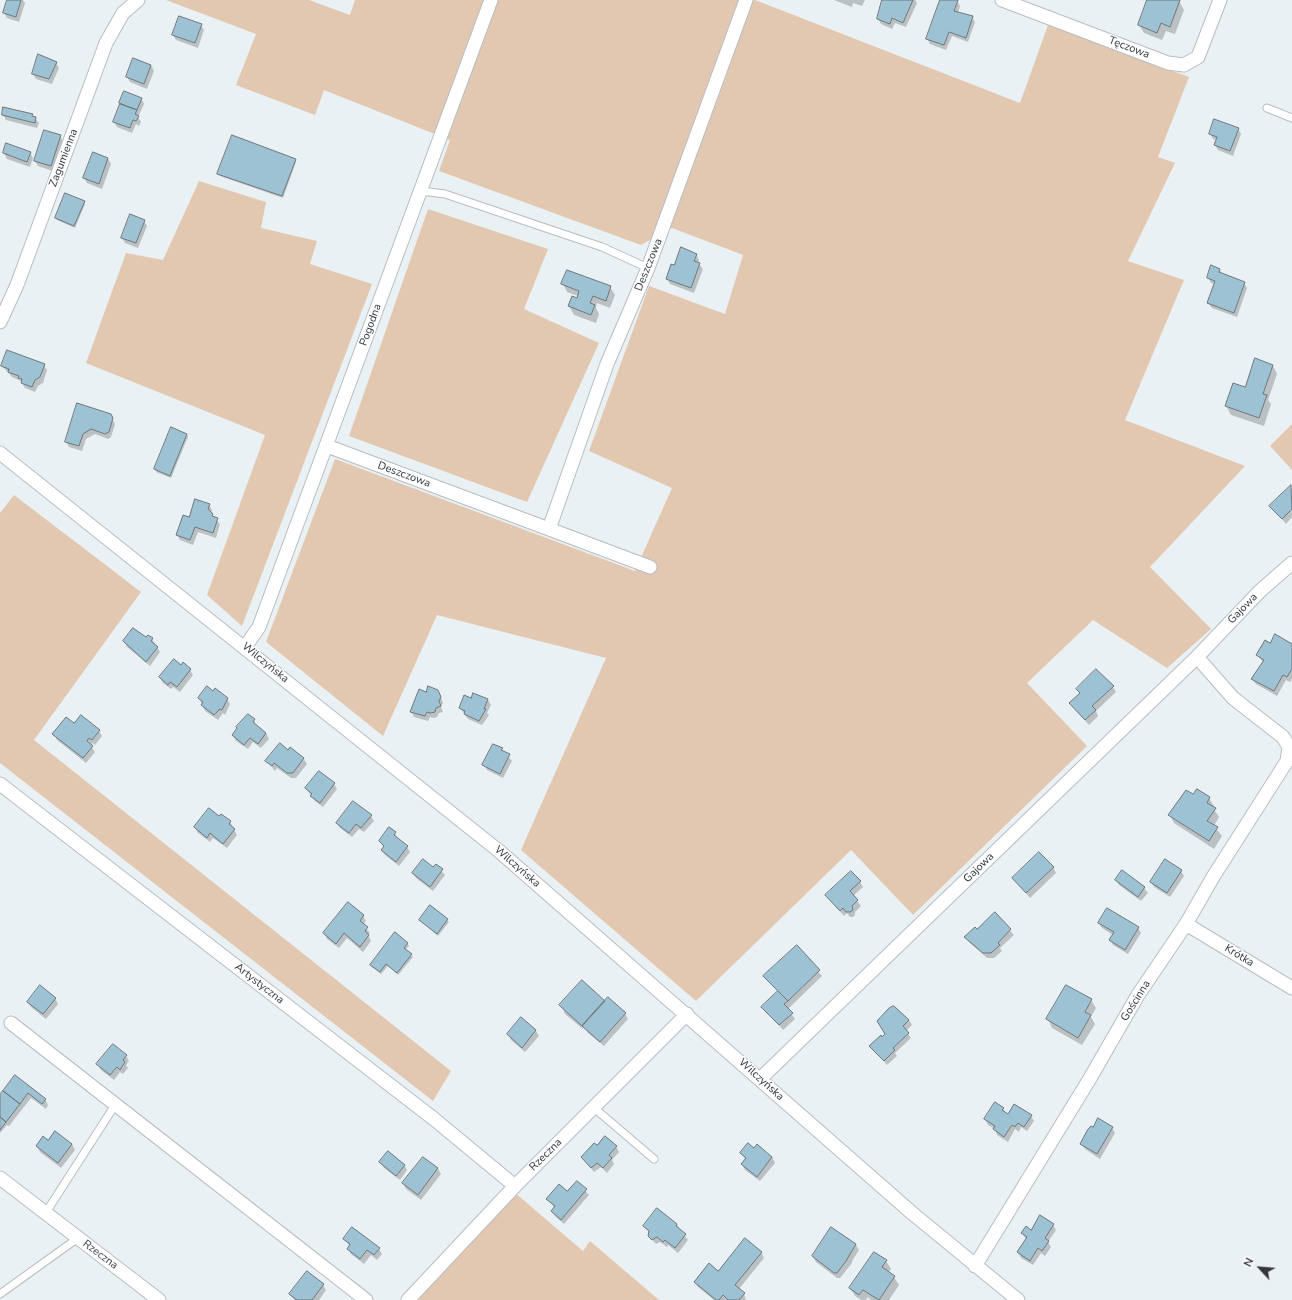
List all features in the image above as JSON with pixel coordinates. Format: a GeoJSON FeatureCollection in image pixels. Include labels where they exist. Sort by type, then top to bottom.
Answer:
{"type":"FeatureCollection","features":[{"type":"Feature","properties":{"kind":"street","name":"Zagumienna"},"geometry":{"type":"LineString","coordinates":[[0,322],[17,284],[106,43],[123,13],[138,0]]}},
{"type":"Feature","properties":{"kind":"street","name":"Pogodna"},"geometry":{"type":"LineString","coordinates":[[245,648],[259,627],[491,0]]}},
{"type":"Feature","properties":{"kind":"street","name":"Deszczowa"},"geometry":{"type":"LineString","coordinates":[[549,529],[607,364],[648,268],[746,0]]}},
{"type":"Feature","properties":{"kind":"street","name":"Tęczowa"},"geometry":{"type":"LineString","coordinates":[[1002,0],[1168,63],[1184,65],[1198,57],[1220,0]]}},
{"type":"Feature","properties":{"kind":"street","name":"Deszczowa"},"geometry":{"type":"LineString","coordinates":[[327,446],[650,567]]}},
{"type":"Feature","properties":{"kind":"street","name":"Wilczyńska"},"geometry":{"type":"LineString","coordinates":[[0,453],[499,851],[687,1014],[760,1080],[975,1266],[1018,1300]]}},
{"type":"Feature","properties":{"kind":"street","name":"Gajowa"},"geometry":{"type":"LineString","coordinates":[[760,1080],[1197,657],[1260,591],[1292,563]]}},
{"type":"Feature","properties":{"kind":"street","name":"Gościnna"},"geometry":{"type":"LineString","coordinates":[[975,1266],[1089,1080],[1138,995],[1186,924],[1213,876],[1287,761],[1289,747],[1283,737],[1234,698],[1197,657]]}},
{"type":"Feature","properties":{"kind":"street","name":"Artystyczna"},"geometry":{"type":"LineString","coordinates":[[0,784],[434,1119],[515,1186]]}},
{"type":"Feature","properties":{"kind":"street","name":"Krótka"},"geometry":{"type":"LineString","coordinates":[[1186,924],[1292,988]]}},
{"type":"Feature","properties":{"kind":"street","name":"Rzeczna"},"geometry":{"type":"LineString","coordinates":[[408,1300],[515,1186],[687,1014]]}},
{"type":"Feature","properties":{"kind":"street"},"geometry":{"type":"LineString","coordinates":[[12,1023],[366,1300]]}},
{"type":"Feature","properties":{"kind":"street"},"geometry":{"type":"LineString","coordinates":[[0,1178],[78,1238]]}},
{"type":"Feature","properties":{"kind":"street","name":"Rzeczna"},"geometry":{"type":"LineString","coordinates":[[78,1238],[159,1300]]}},
{"type":"Feature","properties":{"kind":"lane"},"geometry":{"type":"LineString","coordinates":[[1267,108],[1292,118]]}},
{"type":"Feature","properties":{"kind":"lane"},"geometry":{"type":"LineString","coordinates":[[421,191],[445,194],[602,247],[648,268]]}},
{"type":"Feature","properties":{"kind":"lane"},"geometry":{"type":"LineString","coordinates":[[45,1214],[115,1105]]}},
{"type":"Feature","properties":{"kind":"lane"},"geometry":{"type":"LineString","coordinates":[[594,1107],[654,1159]]}},
{"type":"Feature","properties":{"kind":"lane","name":"Rzeczna"},"geometry":{"type":"LineString","coordinates":[[0,1294],[78,1238]]}},
{"type":"Feature","properties":{"kind":"shaded area"},"geometry":{"type":"Polygon","coordinates":[[[166,0],[309,0],[350,15],[355,0],[755,0],[1020,103],[1048,25],[1189,77],[1158,157],[1175,163],[1128,261],[1184,280],[1125,420],[1245,466],[1150,567],[1211,629],[1167,668],[1093,620],[1027,683],[1087,746],[913,915],[851,850],[696,1001],[521,850],[606,658],[437,615],[383,736],[266,642],[335,459],[635,571],[672,488],[589,451],[649,286],[725,314],[743,255],[672,228],[641,245],[439,171],[450,140],[324,90],[315,115],[236,85],[256,34],[166,0]]]}},
{"type":"Feature","properties":{"kind":"shaded area"},"geometry":{"type":"Polygon","coordinates":[[[199,181],[266,202],[261,228],[317,241],[310,264],[372,284],[242,626],[207,595],[265,435],[86,363],[126,253],[163,260],[199,181]]]}},
{"type":"Feature","properties":{"kind":"shaded area"},"geometry":{"type":"Polygon","coordinates":[[[428,209],[548,249],[524,309],[599,343],[527,502],[349,436],[428,209]]]}},
{"type":"Feature","properties":{"kind":"shaded area"},"geometry":{"type":"Polygon","coordinates":[[[1292,424],[1292,470],[1270,446],[1292,424]]]}},
{"type":"Feature","properties":{"kind":"shaded area"},"geometry":{"type":"Polygon","coordinates":[[[14,495],[141,592],[34,740],[451,1071],[433,1101],[0,763],[0,513],[14,495]]]}},
{"type":"Feature","properties":{"kind":"shaded area"},"geometry":{"type":"Polygon","coordinates":[[[514,1192],[583,1251],[590,1241],[659,1300],[416,1300],[514,1192]]]}},
{"type":"Feature","properties":{"kind":"building"},"geometry":{"type":"Polygon","coordinates":[[[7,0],[21,0],[16,17],[3,13],[7,0]]]}},
{"type":"Feature","properties":{"kind":"building"},"geometry":{"type":"Polygon","coordinates":[[[882,0],[913,0],[903,23],[892,18],[890,24],[877,19],[882,0]]]}},
{"type":"Feature","properties":{"kind":"building"},"geometry":{"type":"Polygon","coordinates":[[[940,0],[958,0],[954,11],[973,16],[966,38],[949,32],[944,45],[926,39],[940,0]]]}},
{"type":"Feature","properties":{"kind":"building"},"geometry":{"type":"Polygon","coordinates":[[[1147,0],[1180,0],[1170,27],[1161,23],[1157,33],[1138,25],[1147,0]]]}},
{"type":"Feature","properties":{"kind":"building"},"geometry":{"type":"Polygon","coordinates":[[[179,16],[202,24],[195,43],[172,35],[179,16]]]}},
{"type":"Feature","properties":{"kind":"building"},"geometry":{"type":"Polygon","coordinates":[[[38,54],[57,62],[49,79],[32,74],[38,54]]]}},
{"type":"Feature","properties":{"kind":"building"},"geometry":{"type":"Polygon","coordinates":[[[133,58],[151,65],[144,84],[126,77],[133,58]]]}},
{"type":"Feature","properties":{"kind":"building"},"geometry":{"type":"Polygon","coordinates":[[[124,91],[142,98],[137,110],[119,103],[124,91]]]}},
{"type":"Feature","properties":{"kind":"building"},"geometry":{"type":"Polygon","coordinates":[[[120,104],[137,110],[135,114],[139,116],[136,121],[133,120],[130,128],[113,122],[120,104]]]}},
{"type":"Feature","properties":{"kind":"building"},"geometry":{"type":"Polygon","coordinates":[[[3,107],[33,114],[32,116],[36,117],[35,123],[2,115],[3,107]]]}},
{"type":"Feature","properties":{"kind":"building"},"geometry":{"type":"Polygon","coordinates":[[[1214,119],[1239,128],[1230,151],[1214,145],[1217,137],[1209,134],[1214,119]]]}},
{"type":"Feature","properties":{"kind":"building"},"geometry":{"type":"Polygon","coordinates":[[[44,130],[61,135],[51,166],[34,161],[44,130]]]}},
{"type":"Feature","properties":{"kind":"building"},"geometry":{"type":"Polygon","coordinates":[[[232,135],[296,159],[282,196],[217,174],[232,135]]]}},
{"type":"Feature","properties":{"kind":"building"},"geometry":{"type":"Polygon","coordinates":[[[6,143],[31,152],[27,162],[3,153],[6,143]]]}},
{"type":"Feature","properties":{"kind":"building"},"geometry":{"type":"Polygon","coordinates":[[[93,152],[108,158],[99,184],[83,178],[93,152]]]}},
{"type":"Feature","properties":{"kind":"building"},"geometry":{"type":"Polygon","coordinates":[[[65,193],[85,201],[74,226],[55,218],[65,193]]]}},
{"type":"Feature","properties":{"kind":"building"},"geometry":{"type":"Polygon","coordinates":[[[130,214],[145,220],[136,243],[121,238],[130,214]]]}},
{"type":"Feature","properties":{"kind":"building"},"geometry":{"type":"Polygon","coordinates":[[[681,247],[697,254],[694,261],[700,263],[691,288],[666,279],[671,264],[674,265],[681,247]]]}},
{"type":"Feature","properties":{"kind":"building"},"geometry":{"type":"Polygon","coordinates":[[[1211,265],[1220,269],[1219,272],[1245,282],[1234,313],[1207,303],[1215,281],[1207,278],[1211,265]]]}},
{"type":"Feature","properties":{"kind":"building"},"geometry":{"type":"Polygon","coordinates":[[[567,270],[611,286],[606,301],[593,296],[590,303],[595,305],[591,315],[568,306],[572,296],[577,298],[579,291],[561,284],[567,270]]]}},
{"type":"Feature","properties":{"kind":"building"},"geometry":{"type":"Polygon","coordinates":[[[7,350],[45,364],[40,377],[35,380],[32,387],[21,383],[22,379],[18,378],[19,376],[8,372],[9,369],[1,366],[7,350]]]}},
{"type":"Feature","properties":{"kind":"building"},"geometry":{"type":"Polygon","coordinates":[[[1255,358],[1273,365],[1263,394],[1267,395],[1259,418],[1225,406],[1233,383],[1245,387],[1255,358]]]}},
{"type":"Feature","properties":{"kind":"building"},"geometry":{"type":"Polygon","coordinates":[[[77,403],[111,414],[113,418],[109,432],[105,434],[91,429],[83,434],[79,446],[65,442],[77,403]]]}},
{"type":"Feature","properties":{"kind":"building"},"geometry":{"type":"Polygon","coordinates":[[[171,427],[187,434],[170,476],[154,469],[171,427]]]}},
{"type":"Feature","properties":{"kind":"building"},"geometry":{"type":"Polygon","coordinates":[[[1291,485],[1292,509],[1282,519],[1269,506],[1291,485]]]}},
{"type":"Feature","properties":{"kind":"building"},"geometry":{"type":"Polygon","coordinates":[[[195,499],[210,504],[208,509],[213,514],[212,516],[218,518],[213,533],[195,527],[190,540],[176,535],[183,515],[189,517],[195,499]]]}},
{"type":"Feature","properties":{"kind":"building"},"geometry":{"type":"Polygon","coordinates":[[[133,628],[146,637],[148,635],[153,638],[151,641],[158,647],[146,662],[123,641],[133,628]]]}},
{"type":"Feature","properties":{"kind":"building"},"geometry":{"type":"Polygon","coordinates":[[[1275,634],[1292,644],[1292,669],[1287,677],[1283,675],[1274,691],[1251,679],[1264,660],[1256,655],[1265,640],[1270,643],[1275,634]]]}},
{"type":"Feature","properties":{"kind":"building"},"geometry":{"type":"Polygon","coordinates":[[[174,659],[181,665],[183,662],[191,669],[177,687],[170,682],[168,685],[159,677],[174,659]]]}},
{"type":"Feature","properties":{"kind":"building"},"geometry":{"type":"Polygon","coordinates":[[[1096,669],[1114,686],[1092,706],[1096,710],[1085,720],[1069,703],[1080,693],[1076,689],[1096,669]]]}},
{"type":"Feature","properties":{"kind":"building"},"geometry":{"type":"Polygon","coordinates":[[[207,686],[213,691],[215,688],[228,698],[222,710],[220,709],[214,715],[201,705],[203,702],[198,698],[207,686]]]}},
{"type":"Feature","properties":{"kind":"building"},"geometry":{"type":"Polygon","coordinates":[[[428,686],[438,690],[441,697],[439,701],[441,706],[436,708],[435,712],[427,712],[425,716],[410,712],[419,689],[426,692],[428,686]]]}},
{"type":"Feature","properties":{"kind":"building"},"geometry":{"type":"Polygon","coordinates":[[[473,693],[488,699],[484,709],[486,709],[479,721],[464,714],[465,711],[459,708],[464,695],[471,698],[473,693]]]}},
{"type":"Feature","properties":{"kind":"building"},"geometry":{"type":"Polygon","coordinates":[[[248,714],[255,719],[253,722],[266,733],[258,744],[250,738],[244,745],[232,735],[237,728],[236,727],[248,714]]]}},
{"type":"Feature","properties":{"kind":"building"},"geometry":{"type":"Polygon","coordinates":[[[81,715],[100,730],[92,740],[89,738],[87,741],[93,746],[83,758],[52,734],[66,717],[74,723],[81,715]]]}},
{"type":"Feature","properties":{"kind":"building"},"geometry":{"type":"Polygon","coordinates":[[[280,743],[288,750],[290,747],[304,758],[293,773],[287,773],[274,763],[272,766],[265,761],[280,743]]]}},
{"type":"Feature","properties":{"kind":"building"},"geometry":{"type":"Polygon","coordinates":[[[493,744],[503,748],[501,750],[510,754],[500,774],[482,765],[493,744]]]}},
{"type":"Feature","properties":{"kind":"building"},"geometry":{"type":"Polygon","coordinates":[[[319,771],[335,783],[320,803],[310,796],[312,794],[305,788],[319,771]]]}},
{"type":"Feature","properties":{"kind":"building"},"geometry":{"type":"Polygon","coordinates":[[[1197,789],[1210,797],[1207,803],[1216,808],[1207,821],[1218,827],[1209,841],[1168,815],[1186,790],[1193,794],[1197,789]]]}},
{"type":"Feature","properties":{"kind":"building"},"geometry":{"type":"Polygon","coordinates":[[[353,801],[372,815],[361,828],[356,824],[349,833],[336,823],[353,801]]]}},
{"type":"Feature","properties":{"kind":"building"},"geometry":{"type":"Polygon","coordinates":[[[209,808],[219,816],[221,814],[231,821],[229,824],[235,829],[223,844],[210,833],[207,838],[194,827],[209,808]]]}},
{"type":"Feature","properties":{"kind":"building"},"geometry":{"type":"Polygon","coordinates":[[[389,827],[396,832],[394,835],[408,846],[396,862],[381,850],[384,846],[379,841],[389,827]]]}},
{"type":"Feature","properties":{"kind":"building"},"geometry":{"type":"Polygon","coordinates":[[[1039,852],[1054,867],[1026,893],[1012,878],[1039,852]]]}},
{"type":"Feature","properties":{"kind":"building"},"geometry":{"type":"Polygon","coordinates":[[[423,859],[433,867],[436,864],[443,869],[430,887],[412,873],[423,859]]]}},
{"type":"Feature","properties":{"kind":"building"},"geometry":{"type":"Polygon","coordinates":[[[1165,859],[1182,870],[1167,893],[1150,882],[1165,859]]]}},
{"type":"Feature","properties":{"kind":"building"},"geometry":{"type":"Polygon","coordinates":[[[1122,870],[1145,887],[1138,897],[1115,880],[1122,870]]]}},
{"type":"Feature","properties":{"kind":"building"},"geometry":{"type":"Polygon","coordinates":[[[851,871],[861,881],[850,891],[858,900],[852,906],[853,910],[850,912],[846,912],[843,908],[840,911],[825,895],[851,871]]]}},
{"type":"Feature","properties":{"kind":"building"},"geometry":{"type":"Polygon","coordinates":[[[348,902],[364,915],[360,921],[368,927],[365,931],[369,935],[360,947],[344,933],[336,944],[323,933],[348,902]]]}},
{"type":"Feature","properties":{"kind":"building"},"geometry":{"type":"Polygon","coordinates":[[[430,905],[448,919],[437,934],[419,920],[430,905]]]}},
{"type":"Feature","properties":{"kind":"building"},"geometry":{"type":"Polygon","coordinates":[[[1107,908],[1139,927],[1125,950],[1109,940],[1114,932],[1098,923],[1107,908]]]}},
{"type":"Feature","properties":{"kind":"building"},"geometry":{"type":"Polygon","coordinates":[[[995,912],[1011,929],[998,943],[1000,945],[991,953],[983,953],[964,937],[975,927],[977,929],[995,912]]]}},
{"type":"Feature","properties":{"kind":"building"},"geometry":{"type":"Polygon","coordinates":[[[395,932],[408,943],[404,948],[412,954],[397,973],[386,964],[380,972],[370,965],[395,932]]]}},
{"type":"Feature","properties":{"kind":"building"},"geometry":{"type":"Polygon","coordinates":[[[797,945],[820,970],[788,1001],[763,976],[797,945]]]}},
{"type":"Feature","properties":{"kind":"building"},"geometry":{"type":"Polygon","coordinates":[[[582,980],[605,1001],[582,1026],[559,1005],[582,980]]]}},
{"type":"Feature","properties":{"kind":"building"},"geometry":{"type":"Polygon","coordinates":[[[40,985],[56,998],[43,1014],[27,1002],[40,985]]]}},
{"type":"Feature","properties":{"kind":"building"},"geometry":{"type":"Polygon","coordinates":[[[1066,985],[1092,999],[1085,1012],[1091,1015],[1078,1038],[1046,1019],[1066,985]]]}},
{"type":"Feature","properties":{"kind":"building"},"geometry":{"type":"Polygon","coordinates":[[[778,991],[788,1001],[784,1004],[793,1013],[779,1025],[761,1007],[778,991]]]}},
{"type":"Feature","properties":{"kind":"building"},"geometry":{"type":"Polygon","coordinates":[[[608,997],[626,1013],[600,1042],[582,1026],[608,997]]]}},
{"type":"Feature","properties":{"kind":"building"},"geometry":{"type":"Polygon","coordinates":[[[894,1006],[909,1020],[903,1026],[909,1033],[893,1048],[895,1050],[884,1061],[869,1046],[881,1035],[882,1037],[885,1034],[877,1021],[889,1008],[894,1006]]]}},
{"type":"Feature","properties":{"kind":"building"},"geometry":{"type":"Polygon","coordinates":[[[521,1017],[536,1030],[522,1048],[507,1034],[521,1017]]]}},
{"type":"Feature","properties":{"kind":"building"},"geometry":{"type":"Polygon","coordinates":[[[113,1044],[127,1055],[123,1060],[125,1062],[120,1070],[117,1067],[110,1075],[96,1064],[113,1044]]]}},
{"type":"Feature","properties":{"kind":"building"},"geometry":{"type":"Polygon","coordinates":[[[15,1075],[46,1099],[42,1104],[28,1093],[20,1104],[3,1091],[15,1075]]]}},
{"type":"Feature","properties":{"kind":"building"},"geometry":{"type":"Polygon","coordinates":[[[3,1091],[20,1104],[6,1122],[0,1117],[0,1094],[3,1091]]]}},
{"type":"Feature","properties":{"kind":"building"},"geometry":{"type":"Polygon","coordinates":[[[995,1102],[1004,1108],[1002,1110],[1008,1114],[1014,1104],[1032,1115],[1024,1127],[1018,1123],[1015,1127],[1012,1125],[1004,1137],[993,1129],[995,1126],[984,1119],[995,1102]]]}},
{"type":"Feature","properties":{"kind":"building"},"geometry":{"type":"Polygon","coordinates":[[[0,1117],[6,1122],[0,1130],[0,1117]]]}},
{"type":"Feature","properties":{"kind":"building"},"geometry":{"type":"Polygon","coordinates":[[[1098,1118],[1113,1127],[1097,1154],[1080,1144],[1088,1129],[1091,1126],[1093,1127],[1098,1118]]]}},
{"type":"Feature","properties":{"kind":"building"},"geometry":{"type":"Polygon","coordinates":[[[55,1131],[72,1144],[58,1163],[36,1146],[43,1136],[48,1140],[55,1131]]]}},
{"type":"Feature","properties":{"kind":"building"},"geometry":{"type":"Polygon","coordinates":[[[605,1136],[617,1146],[609,1155],[612,1158],[603,1168],[597,1163],[591,1168],[581,1157],[594,1143],[597,1145],[605,1136]]]}},
{"type":"Feature","properties":{"kind":"building"},"geometry":{"type":"Polygon","coordinates":[[[748,1143],[754,1148],[757,1144],[772,1157],[757,1177],[741,1164],[746,1158],[740,1153],[748,1143]]]}},
{"type":"Feature","properties":{"kind":"building"},"geometry":{"type":"Polygon","coordinates":[[[388,1151],[405,1165],[396,1176],[379,1162],[388,1151]]]}},
{"type":"Feature","properties":{"kind":"building"},"geometry":{"type":"Polygon","coordinates":[[[423,1157],[438,1168],[418,1195],[402,1183],[423,1157]]]}},
{"type":"Feature","properties":{"kind":"building"},"geometry":{"type":"Polygon","coordinates":[[[577,1181],[587,1189],[561,1220],[551,1211],[555,1206],[546,1199],[559,1184],[567,1191],[577,1181]]]}},
{"type":"Feature","properties":{"kind":"building"},"geometry":{"type":"Polygon","coordinates":[[[657,1208],[677,1224],[676,1226],[686,1234],[675,1248],[665,1240],[663,1242],[657,1237],[652,1240],[648,1236],[649,1231],[643,1226],[657,1208]]]}},
{"type":"Feature","properties":{"kind":"building"},"geometry":{"type":"Polygon","coordinates":[[[1040,1215],[1054,1224],[1045,1238],[1049,1241],[1042,1251],[1038,1248],[1030,1261],[1017,1252],[1027,1237],[1021,1233],[1026,1226],[1031,1230],[1040,1215]]]}},
{"type":"Feature","properties":{"kind":"building"},"geometry":{"type":"Polygon","coordinates":[[[352,1227],[380,1248],[374,1255],[367,1250],[360,1259],[347,1249],[350,1244],[343,1239],[352,1227]]]}},
{"type":"Feature","properties":{"kind":"building"},"geometry":{"type":"Polygon","coordinates":[[[831,1227],[856,1244],[837,1273],[834,1273],[812,1256],[831,1227]]]}},
{"type":"Feature","properties":{"kind":"building"},"geometry":{"type":"Polygon","coordinates":[[[745,1238],[762,1252],[735,1285],[745,1293],[739,1300],[728,1300],[723,1295],[719,1300],[716,1300],[694,1282],[709,1263],[718,1271],[745,1238]]]}},
{"type":"Feature","properties":{"kind":"building"},"geometry":{"type":"Polygon","coordinates":[[[874,1252],[887,1260],[882,1267],[895,1276],[879,1300],[863,1290],[859,1295],[849,1288],[874,1252]]]}},
{"type":"Feature","properties":{"kind":"building"},"geometry":{"type":"Polygon","coordinates":[[[307,1271],[324,1284],[312,1300],[297,1300],[289,1294],[307,1271]]]}}]}
